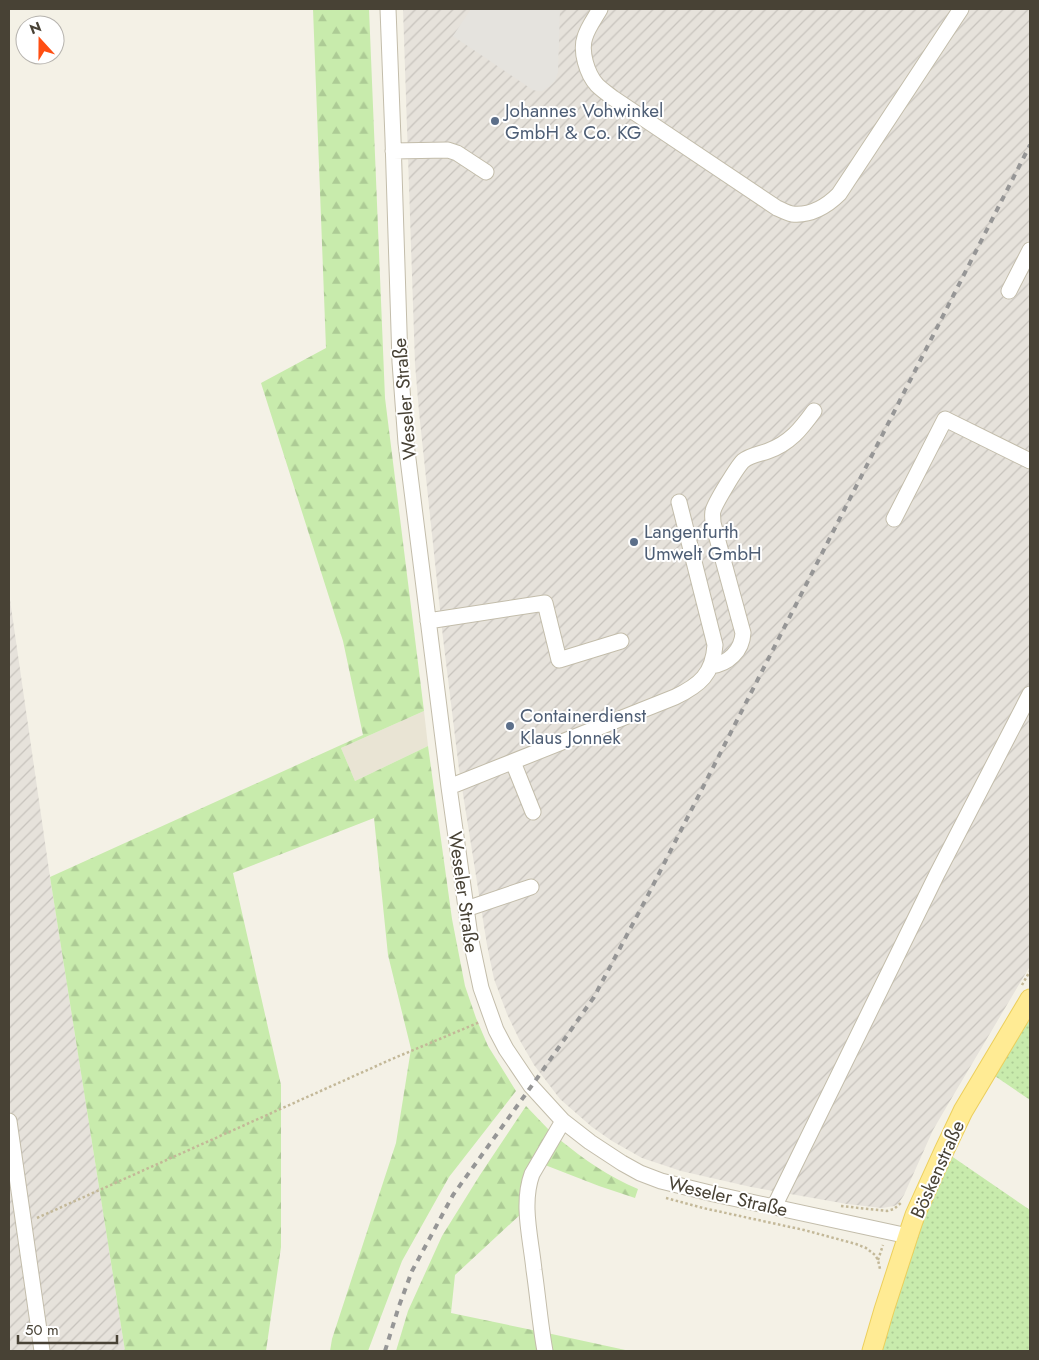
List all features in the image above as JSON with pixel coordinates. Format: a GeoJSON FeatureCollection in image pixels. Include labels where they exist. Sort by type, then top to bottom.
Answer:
{"type":"FeatureCollection","features":[{"type":"Feature","properties":{"kind":"main road","name":"Böskenstraße"},"geometry":{"type":"LineString","coordinates":[[872,1351],[915,1215],[963,1111],[1025,994]]}},
{"type":"Feature","properties":{"kind":"street","name":"Weseler Straße"},"geometry":{"type":"LineString","coordinates":[[388,9],[402,401],[428,621],[466,909],[475,966],[491,1017],[506,1049],[520,1072],[563,1121],[590,1142],[640,1173],[661,1181],[705,1192],[908,1236]]}},
{"type":"Feature","properties":{"kind":"street"},"geometry":{"type":"LineString","coordinates":[[600,9],[589,28],[583,46],[585,59],[597,85],[613,98],[777,208],[790,214],[800,214],[815,210],[829,203],[839,194],[961,9]]}},
{"type":"Feature","properties":{"kind":"street"},"geometry":{"type":"LineString","coordinates":[[393,151],[448,150],[486,172]]}},
{"type":"Feature","properties":{"kind":"street"},"geometry":{"type":"LineString","coordinates":[[1009,290],[1030,250]]}},
{"type":"Feature","properties":{"kind":"street"},"geometry":{"type":"LineString","coordinates":[[711,666],[722,664],[734,655],[742,640],[743,633],[713,523],[713,511],[742,462],[752,456],[782,445],[799,432],[814,411]]}},
{"type":"Feature","properties":{"kind":"street"},"geometry":{"type":"LineString","coordinates":[[894,519],[948,413],[1030,461]]}},
{"type":"Feature","properties":{"kind":"street"},"geometry":{"type":"LineString","coordinates":[[449,787],[675,697],[697,685],[705,676],[714,656],[714,645],[680,502]]}},
{"type":"Feature","properties":{"kind":"street"},"geometry":{"type":"LineString","coordinates":[[428,621],[545,603],[559,660],[621,640]]}},
{"type":"Feature","properties":{"kind":"street"},"geometry":{"type":"LineString","coordinates":[[774,1207],[937,874],[1030,694]]}},
{"type":"Feature","properties":{"kind":"street"},"geometry":{"type":"LineString","coordinates":[[513,762],[532,812]]}},
{"type":"Feature","properties":{"kind":"street"},"geometry":{"type":"LineString","coordinates":[[466,909],[531,887]]}},
{"type":"Feature","properties":{"kind":"street"},"geometry":{"type":"LineString","coordinates":[[545,1351],[528,1217],[527,1194],[528,1183],[532,1174],[563,1121]]}},
{"type":"Feature","properties":{"kind":"street"},"geometry":{"type":"LineString","coordinates":[[9,1122],[42,1351]]}},
{"type":"Feature","properties":{"kind":"path"},"geometry":{"type":"LineString","coordinates":[[1025,994],[1030,972]]}},
{"type":"Feature","properties":{"kind":"path"},"geometry":{"type":"LineString","coordinates":[[24,1224],[330,1086],[491,1017]]}},
{"type":"Feature","properties":{"kind":"path"},"geometry":{"type":"LineString","coordinates":[[836,1206],[887,1211],[894,1209],[906,1197]]}},
{"type":"Feature","properties":{"kind":"shaded area"},"geometry":{"type":"Polygon","coordinates":[[[403,9],[1030,9],[1030,966],[933,1130],[904,1195],[898,1204],[894,1206],[882,1208],[847,1204],[751,1187],[681,1171],[642,1158],[592,1127],[560,1099],[534,1065],[507,1014],[494,979],[487,945],[459,769],[419,412],[415,364],[403,9]]]}},
{"type":"Feature","properties":{"kind":"shaded area"},"geometry":{"type":"Polygon","coordinates":[[[471,9],[560,9],[558,72],[555,81],[542,91],[533,90],[453,36],[471,9]]]}},
{"type":"Feature","properties":{"kind":"shaded area"},"geometry":{"type":"Polygon","coordinates":[[[9,593],[50,877],[125,1351],[9,1351],[9,593]]]}},
{"type":"Feature","properties":{"kind":"shaded area"},"geometry":{"type":"Polygon","coordinates":[[[424,711],[428,746],[355,781],[341,748],[424,711]]]}},
{"type":"Feature","properties":{"kind":"green space"},"geometry":{"type":"Polygon","coordinates":[[[313,9],[369,9],[385,398],[424,711],[341,748],[355,781],[428,746],[452,919],[465,986],[488,1046],[516,1091],[449,1177],[402,1261],[368,1351],[330,1351],[332,1339],[396,1143],[411,1049],[388,955],[374,818],[233,873],[281,1085],[281,1247],[266,1351],[125,1351],[50,877],[363,735],[343,641],[261,383],[326,348],[313,9]]]}},
{"type":"Feature","properties":{"kind":"green space"},"geometry":{"type":"Polygon","coordinates":[[[1030,1020],[1030,1100],[986,1070],[1030,1020]]]}},
{"type":"Feature","properties":{"kind":"green space"},"geometry":{"type":"Polygon","coordinates":[[[526,1106],[549,1130],[522,1179],[522,1213],[455,1275],[451,1313],[537,1331],[540,1351],[396,1351],[408,1311],[442,1236],[526,1106]]]}},
{"type":"Feature","properties":{"kind":"green space"},"geometry":{"type":"Polygon","coordinates":[[[560,1140],[598,1168],[638,1189],[635,1198],[545,1165],[560,1140]]]}},
{"type":"Feature","properties":{"kind":"green space"},"geometry":{"type":"Polygon","coordinates":[[[944,1151],[1030,1210],[1030,1351],[873,1351],[944,1151]]]}},
{"type":"Feature","properties":{"kind":"green space"},"geometry":{"type":"Polygon","coordinates":[[[547,1333],[630,1351],[551,1351],[547,1333]]]}},
{"type":"Feature","properties":{"kind":"railway"},"geometry":{"type":"LineString","coordinates":[[385,1351],[412,1271],[453,1195],[594,997],[646,899],[1030,145]]}},
{"type":"Feature","properties":{"kind":"place","name":"Johannes Vohwinkel GmbH & Co. KG"},"geometry":{"type":"Point","coordinates":[495,121]}},
{"type":"Feature","properties":{"kind":"place","name":"Langenfurth Umwelt GmbH"},"geometry":{"type":"Point","coordinates":[634,542]}},
{"type":"Feature","properties":{"kind":"place","name":"Containerdienst Klaus Jonnek"},"geometry":{"type":"Point","coordinates":[510,726]}}]}
